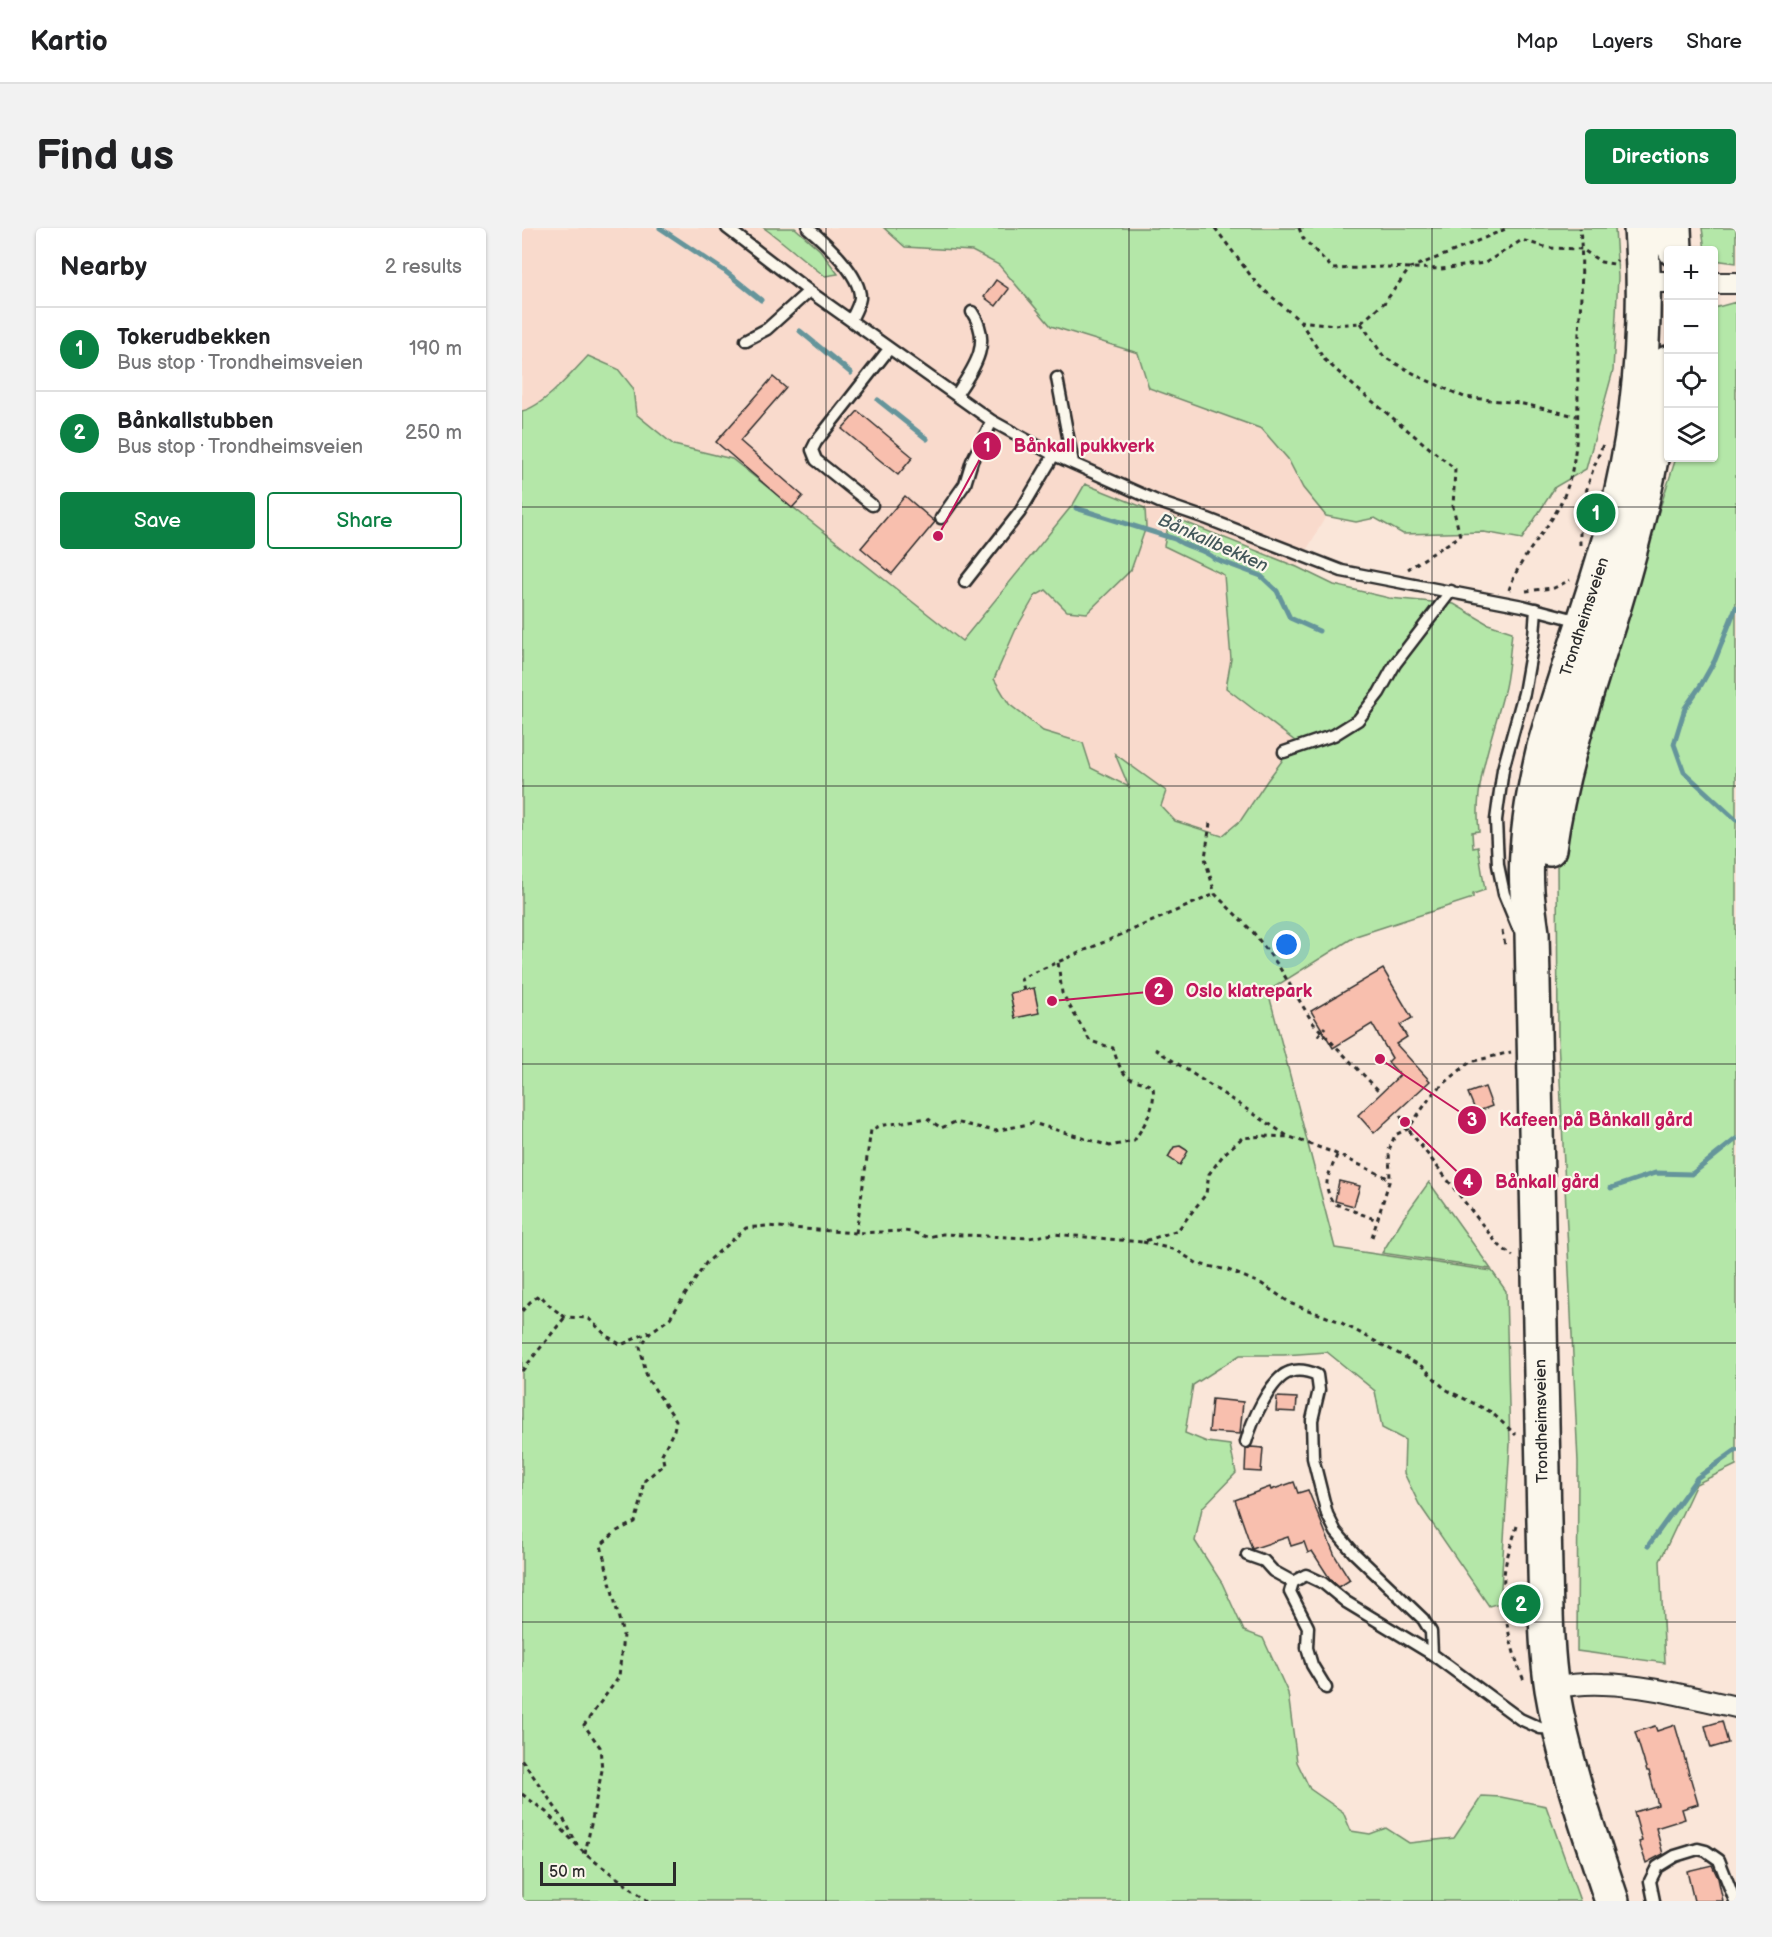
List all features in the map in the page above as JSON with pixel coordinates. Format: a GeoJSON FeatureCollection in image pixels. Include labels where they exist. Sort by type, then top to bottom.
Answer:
{"type":"FeatureCollection","features":[{"type":"Feature","properties":{"kind":"highway","name":"Trondheimsveien"},"geometry":{"type":"LineString","coordinates":[[1595,626],[1611,532],[1629,452],[1656,282],[1641,228]]}},
{"type":"Feature","properties":{"kind":"highway"},"geometry":{"type":"LineString","coordinates":[[1674,228],[1675,246]]}},
{"type":"Feature","properties":{"kind":"highway","name":"Trondheimsveien"},"geometry":{"type":"LineString","coordinates":[[1612,1901],[1560,1729],[1552,1688],[1546,1622],[1532,945],[1527,890],[1527,858],[1536,779],[1553,714],[1595,626],[1637,526],[1664,390]]}},
{"type":"Feature","properties":{"kind":"street"},"geometry":{"type":"LineString","coordinates":[[1718,283],[1736,283]]}},
{"type":"Feature","properties":{"kind":"street"},"geometry":{"type":"LineString","coordinates":[[1552,1688],[1578,1684],[1606,1684],[1654,1690],[1736,1707]]}},
{"type":"Feature","properties":{"kind":"lane"},"geometry":{"type":"LineString","coordinates":[[727,228],[809,291],[992,421],[1054,455],[1159,502],[1342,571],[1506,602],[1595,626]]}},
{"type":"Feature","properties":{"kind":"lane"},"geometry":{"type":"LineString","coordinates":[[808,228],[826,244],[855,278],[860,298],[851,320]]}},
{"type":"Feature","properties":{"kind":"lane"},"geometry":{"type":"LineString","coordinates":[[746,340],[767,329],[809,291]]}},
{"type":"Feature","properties":{"kind":"lane"},"geometry":{"type":"LineString","coordinates":[[956,394],[973,370],[982,336],[980,324],[972,312]]}},
{"type":"Feature","properties":{"kind":"lane"},"geometry":{"type":"LineString","coordinates":[[872,505],[816,460],[812,450],[889,349]]}},
{"type":"Feature","properties":{"kind":"lane"},"geometry":{"type":"LineString","coordinates":[[1057,378],[1073,463]]}},
{"type":"Feature","properties":{"kind":"lane"},"geometry":{"type":"LineString","coordinates":[[941,518],[965,484],[972,461],[992,421]]}},
{"type":"Feature","properties":{"kind":"lane"},"geometry":{"type":"LineString","coordinates":[[965,582],[1020,512],[1054,455]]}},
{"type":"Feature","properties":{"kind":"lane"},"geometry":{"type":"LineString","coordinates":[[1284,752],[1334,735],[1358,720],[1379,693],[1395,664],[1451,591]]}},
{"type":"Feature","properties":{"kind":"lane"},"geometry":{"type":"LineString","coordinates":[[1532,945],[1504,894],[1496,843],[1498,796],[1524,693],[1534,636],[1536,609]]}},
{"type":"Feature","properties":{"kind":"lane"},"geometry":{"type":"LineString","coordinates":[[1246,1442],[1250,1427],[1276,1382],[1288,1372],[1306,1370],[1317,1375],[1319,1390],[1312,1420],[1313,1458],[1327,1514],[1336,1532],[1354,1552],[1423,1619],[1431,1632],[1432,1654]]}},
{"type":"Feature","properties":{"kind":"lane"},"geometry":{"type":"LineString","coordinates":[[1247,1555],[1264,1561],[1273,1570],[1293,1582]]}},
{"type":"Feature","properties":{"kind":"lane"},"geometry":{"type":"LineString","coordinates":[[1326,1688],[1312,1665],[1307,1647],[1308,1627],[1290,1592],[1293,1582],[1306,1575],[1323,1583],[1346,1602],[1432,1654],[1520,1719],[1540,1728],[1560,1729]]}},
{"type":"Feature","properties":{"kind":"lane"},"geometry":{"type":"LineString","coordinates":[[1654,1901],[1650,1881],[1656,1867],[1675,1856],[1698,1849],[1706,1851],[1719,1860],[1735,1901]]}},
{"type":"Feature","properties":{"kind":"path"},"geometry":{"type":"LineString","coordinates":[[1215,228],[1257,284],[1300,321],[1324,359],[1455,469],[1454,507],[1460,536],[1392,580]]}},
{"type":"Feature","properties":{"kind":"path"},"geometry":{"type":"LineString","coordinates":[[1299,228],[1303,238],[1332,269],[1385,267],[1441,269],[1485,263],[1522,240],[1548,248],[1582,249],[1601,262],[1614,264],[1618,256]]}},
{"type":"Feature","properties":{"kind":"path"},"geometry":{"type":"LineString","coordinates":[[1300,321],[1334,325],[1361,323],[1385,302],[1410,268],[1508,228]]}},
{"type":"Feature","properties":{"kind":"path"},"geometry":{"type":"LineString","coordinates":[[1506,602],[1520,564],[1554,516],[1565,495],[1574,455],[1583,278],[1580,228]]}},
{"type":"Feature","properties":{"kind":"path"},"geometry":{"type":"LineString","coordinates":[[1361,323],[1384,357],[1464,397],[1519,404],[1577,416]]}},
{"type":"Feature","properties":{"kind":"path"},"geometry":{"type":"LineString","coordinates":[[1580,550],[1581,512],[1607,435]]}},
{"type":"Feature","properties":{"kind":"path"},"geometry":{"type":"LineString","coordinates":[[1585,495],[1592,496]]}},
{"type":"Feature","properties":{"kind":"path"},"geometry":{"type":"LineString","coordinates":[[1526,591],[1561,586],[1574,574]]}},
{"type":"Feature","properties":{"kind":"path"},"geometry":{"type":"LineString","coordinates":[[1210,823],[1205,858],[1215,894],[1253,932],[1278,966],[1313,1023],[1381,1093]]}},
{"type":"Feature","properties":{"kind":"path"},"geometry":{"type":"LineString","coordinates":[[1024,990],[1020,978],[1215,894]]}},
{"type":"Feature","properties":{"kind":"path"},"geometry":{"type":"LineString","coordinates":[[856,1233],[871,1130],[879,1126],[927,1118],[941,1128],[955,1122],[995,1131],[1034,1123],[1110,1146],[1134,1141],[1148,1119],[1155,1096],[1154,1087],[1125,1076],[1113,1048],[1090,1041],[1062,993],[1058,962]]}},
{"type":"Feature","properties":{"kind":"path"},"geometry":{"type":"LineString","coordinates":[[1318,1036],[1325,1027]]}},
{"type":"Feature","properties":{"kind":"path"},"geometry":{"type":"LineString","coordinates":[[1155,1049],[1290,1137],[1337,1154],[1390,1179]]}},
{"type":"Feature","properties":{"kind":"path"},"geometry":{"type":"LineString","coordinates":[[1372,1237],[1390,1179],[1389,1150],[1395,1135],[1408,1129],[1434,1092],[1470,1062],[1515,1051]]}},
{"type":"Feature","properties":{"kind":"path"},"geometry":{"type":"LineString","coordinates":[[1400,1115],[1408,1129],[1502,1248],[1519,1258],[1539,1259]]}},
{"type":"Feature","properties":{"kind":"path"},"geometry":{"type":"LineString","coordinates":[[1142,1242],[1178,1230],[1206,1194],[1209,1174],[1224,1154],[1242,1138],[1290,1137]]}},
{"type":"Feature","properties":{"kind":"path"},"geometry":{"type":"LineString","coordinates":[[1337,1154],[1326,1184],[1326,1191],[1333,1203],[1377,1220]]}},
{"type":"Feature","properties":{"kind":"path"},"geometry":{"type":"LineString","coordinates":[[522,1311],[540,1295],[565,1317],[588,1318],[607,1336],[621,1345],[651,1332],[670,1318],[706,1263],[746,1228],[766,1226],[856,1233],[904,1231],[927,1237],[942,1234],[1029,1238],[1053,1234],[1142,1242],[1176,1250],[1198,1264],[1236,1273],[1262,1284],[1292,1304],[1338,1321],[1423,1367],[1445,1389],[1491,1412],[1522,1440]]}},
{"type":"Feature","properties":{"kind":"path"},"geometry":{"type":"LineString","coordinates":[[522,1371],[565,1317]]}},
{"type":"Feature","properties":{"kind":"path"},"geometry":{"type":"LineString","coordinates":[[585,1854],[602,1770],[600,1747],[584,1725],[619,1677],[623,1635],[601,1545],[617,1531],[635,1522],[642,1499],[643,1482],[664,1464],[662,1454],[674,1430],[676,1420],[647,1377],[640,1347],[651,1332]]}},
{"type":"Feature","properties":{"kind":"path"},"geometry":{"type":"LineString","coordinates":[[522,1760],[566,1823],[579,1848]]}},
{"type":"Feature","properties":{"kind":"path"},"geometry":{"type":"LineString","coordinates":[[522,1794],[546,1812],[585,1854],[648,1901]]}},
{"type":"Feature","properties":{"kind":"shaded area"},"geometry":{"type":"Polygon","coordinates":[[[522,228],[884,228],[905,247],[972,251],[999,265],[1051,326],[1138,353],[1149,388],[1262,429],[1288,459],[1303,488],[1326,516],[1297,567],[1170,517],[1224,575],[1231,659],[1226,688],[1296,742],[1241,820],[1223,836],[1175,821],[1116,755],[1130,788],[1091,768],[1083,743],[1043,732],[1009,704],[994,679],[1016,629],[1035,596],[1046,589],[1067,611],[1085,485],[1074,503],[962,642],[732,459],[675,445],[636,414],[633,388],[588,356],[532,409],[522,411],[522,228]]]}},
{"type":"Feature","properties":{"kind":"green space"},"geometry":{"type":"Polygon","coordinates":[[[764,228],[795,228],[820,250],[838,274],[825,276],[764,228]]]}},
{"type":"Feature","properties":{"kind":"green space"},"geometry":{"type":"Polygon","coordinates":[[[884,228],[1615,228],[1618,277],[1613,371],[1586,469],[1555,487],[1522,539],[1484,532],[1403,534],[1375,518],[1356,522],[1326,516],[1303,488],[1288,459],[1262,429],[1149,388],[1138,353],[1051,326],[999,265],[972,251],[905,247],[884,228]]]}},
{"type":"Feature","properties":{"kind":"green space"},"geometry":{"type":"Polygon","coordinates":[[[1702,228],[1736,228],[1736,263],[1718,261],[1718,246],[1704,246],[1702,228]]]}},
{"type":"Feature","properties":{"kind":"green space"},"geometry":{"type":"Polygon","coordinates":[[[1736,302],[1736,1465],[1696,1484],[1660,1561],[1665,1663],[1577,1651],[1578,1462],[1558,1038],[1557,862],[1596,707],[1675,462],[1718,462],[1718,307],[1736,302]]]}},
{"type":"Feature","properties":{"kind":"green space"},"geometry":{"type":"Polygon","coordinates":[[[588,356],[618,369],[633,388],[636,414],[674,445],[732,459],[962,641],[1074,503],[1085,484],[1145,508],[1146,527],[1131,570],[1087,613],[1067,611],[1046,590],[1035,596],[1016,629],[994,679],[1009,704],[1043,731],[1083,743],[1091,768],[1129,787],[1115,754],[1166,791],[1161,806],[1175,821],[1222,836],[1241,820],[1296,742],[1226,688],[1231,659],[1224,575],[1164,546],[1170,516],[1297,567],[1334,585],[1389,598],[1454,604],[1488,624],[1512,632],[1505,687],[1479,794],[1479,831],[1472,832],[1473,848],[1478,847],[1485,890],[1473,894],[1473,898],[1356,936],[1268,991],[1335,1248],[1492,1271],[1506,1291],[1510,1444],[1500,1603],[1489,1606],[1419,1504],[1404,1473],[1405,1440],[1382,1428],[1375,1391],[1327,1352],[1240,1355],[1193,1385],[1185,1433],[1207,1442],[1230,1445],[1236,1473],[1202,1508],[1195,1541],[1222,1583],[1244,1631],[1263,1638],[1288,1693],[1297,1762],[1310,1789],[1343,1812],[1351,1831],[1370,1834],[1386,1828],[1409,1843],[1454,1838],[1482,1796],[1501,1797],[1546,1806],[1580,1901],[522,1901],[522,411],[548,396],[588,356]]]}},
{"type":"Feature","properties":{"kind":"green space"},"geometry":{"type":"Polygon","coordinates":[[[1429,1182],[1491,1269],[1382,1253],[1429,1182]]]}},
{"type":"Feature","properties":{"kind":"building"},"geometry":{"type":"Polygon","coordinates":[[[996,280],[1009,289],[996,306],[984,297],[996,280]]]}},
{"type":"Feature","properties":{"kind":"building"},"geometry":{"type":"Polygon","coordinates":[[[773,377],[786,388],[740,441],[803,496],[792,508],[716,442],[773,377]]]}},
{"type":"Feature","properties":{"kind":"building"},"geometry":{"type":"Polygon","coordinates":[[[858,411],[913,457],[898,475],[842,429],[858,411]]]}},
{"type":"Feature","properties":{"kind":"building"},"geometry":{"type":"Polygon","coordinates":[[[905,496],[935,522],[892,574],[861,548],[905,496]]]}},
{"type":"Feature","properties":{"kind":"building"},"geometry":{"type":"Polygon","coordinates":[[[1383,969],[1412,1018],[1400,1025],[1407,1037],[1396,1044],[1430,1081],[1374,1133],[1358,1115],[1400,1075],[1388,1062],[1392,1058],[1372,1024],[1333,1048],[1311,1011],[1383,969]]]}},
{"type":"Feature","properties":{"kind":"building"},"geometry":{"type":"Polygon","coordinates":[[[1034,988],[1039,1013],[1015,1018],[1010,993],[1034,988]]]}},
{"type":"Feature","properties":{"kind":"building"},"geometry":{"type":"Polygon","coordinates":[[[1485,1087],[1492,1106],[1476,1112],[1468,1093],[1485,1087]]]}},
{"type":"Feature","properties":{"kind":"building"},"geometry":{"type":"Polygon","coordinates":[[[1180,1146],[1188,1151],[1180,1165],[1168,1157],[1174,1147],[1180,1146]]]}},
{"type":"Feature","properties":{"kind":"building"},"geometry":{"type":"Polygon","coordinates":[[[1339,1181],[1360,1186],[1354,1206],[1335,1201],[1339,1181]]]}},
{"type":"Feature","properties":{"kind":"building"},"geometry":{"type":"Polygon","coordinates":[[[1277,1397],[1297,1398],[1296,1412],[1276,1411],[1277,1397]]]}},
{"type":"Feature","properties":{"kind":"building"},"geometry":{"type":"Polygon","coordinates":[[[1212,1399],[1243,1402],[1240,1434],[1209,1432],[1212,1399]]]}},
{"type":"Feature","properties":{"kind":"building"},"geometry":{"type":"Polygon","coordinates":[[[1263,1448],[1261,1472],[1245,1471],[1246,1449],[1263,1448]]]}},
{"type":"Feature","properties":{"kind":"building"},"geometry":{"type":"Polygon","coordinates":[[[1294,1482],[1298,1493],[1308,1490],[1335,1556],[1350,1580],[1339,1587],[1330,1579],[1312,1551],[1308,1553],[1304,1542],[1291,1546],[1288,1537],[1252,1549],[1235,1500],[1270,1487],[1271,1490],[1294,1482]]]}},
{"type":"Feature","properties":{"kind":"building"},"geometry":{"type":"Polygon","coordinates":[[[1722,1721],[1728,1743],[1711,1748],[1705,1726],[1722,1721]]]}},
{"type":"Feature","properties":{"kind":"building"},"geometry":{"type":"Polygon","coordinates":[[[1675,1725],[1698,1804],[1682,1809],[1685,1819],[1656,1828],[1663,1854],[1646,1863],[1639,1842],[1642,1841],[1634,1812],[1658,1805],[1635,1732],[1655,1726],[1657,1731],[1675,1725]]]}},
{"type":"Feature","properties":{"kind":"building"},"geometry":{"type":"Polygon","coordinates":[[[1712,1865],[1718,1878],[1723,1901],[1694,1901],[1687,1871],[1712,1865]]]}},
{"type":"Feature","properties":{"kind":"waterway","name":"Bånkallbekken"},"geometry":{"type":"LineString","coordinates":[[660,228],[723,270]]}},
{"type":"Feature","properties":{"kind":"waterway","name":"Bånkallbekken"},"geometry":{"type":"LineString","coordinates":[[726,272],[761,300]]}},
{"type":"Feature","properties":{"kind":"waterway","name":"Bånkallbekken"},"geometry":{"type":"LineString","coordinates":[[800,331],[851,373]]}},
{"type":"Feature","properties":{"kind":"waterway","name":"Bånkallbekken"},"geometry":{"type":"LineString","coordinates":[[878,400],[927,439]]}},
{"type":"Feature","properties":{"kind":"waterway","name":"Bånkallbekken"},"geometry":{"type":"LineString","coordinates":[[1076,508],[1175,539],[1215,559],[1261,576],[1277,591],[1290,618],[1319,631]]}},
{"type":"Feature","properties":{"kind":"waterway"},"geometry":{"type":"LineString","coordinates":[[1736,607],[1715,660],[1685,708],[1674,744],[1684,772],[1736,820]]}},
{"type":"Feature","properties":{"kind":"waterway"},"geometry":{"type":"LineString","coordinates":[[1611,1188],[1655,1173],[1692,1174],[1736,1139]]}},
{"type":"Feature","properties":{"kind":"waterway"},"geometry":{"type":"LineString","coordinates":[[1648,1546],[1697,1478],[1736,1450]]}},
{"type":"Feature","properties":{"kind":"place","name":"Tokerudbekken"},"geometry":{"type":"Point","coordinates":[1596,513]}},
{"type":"Feature","properties":{"kind":"place","name":"Bånkall pukkverk"},"geometry":{"type":"Point","coordinates":[938,536]}},
{"type":"Feature","properties":{"kind":"place","name":"Oslo klatrepark"},"geometry":{"type":"Point","coordinates":[1052,1001]}},
{"type":"Feature","properties":{"kind":"place","name":"Kafeen på Bånkall gård"},"geometry":{"type":"Point","coordinates":[1380,1059]}},
{"type":"Feature","properties":{"kind":"place","name":"Bånkall gård"},"geometry":{"type":"Point","coordinates":[1405,1122]}},
{"type":"Feature","properties":{"kind":"place","name":"Bånkallstubben"},"geometry":{"type":"Point","coordinates":[1521,1604]}}]}
